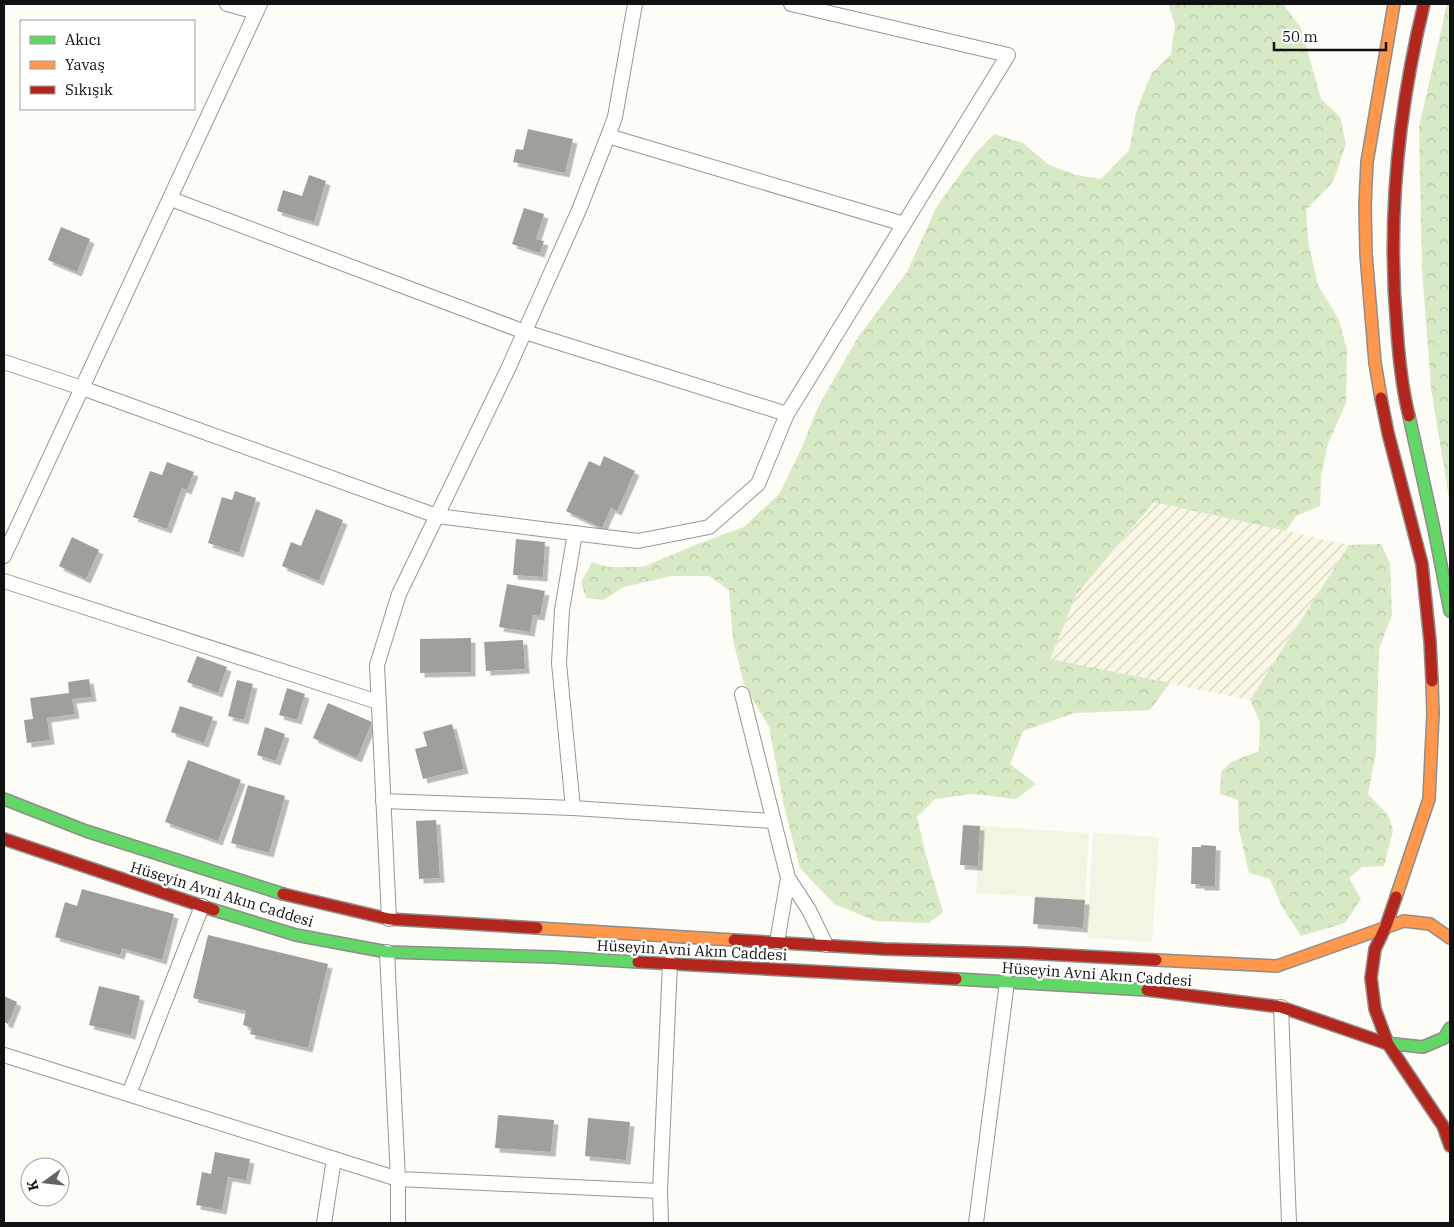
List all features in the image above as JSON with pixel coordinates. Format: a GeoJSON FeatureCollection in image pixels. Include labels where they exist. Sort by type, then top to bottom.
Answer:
{"type":"FeatureCollection","features":[{"type":"Feature","properties":{"kind":"main road"},"geometry":{"type":"LineString","coordinates":[[1394,4],[1367,162],[1365,205],[1366,254],[1375,363],[1388,433],[1422,564],[1430,641],[1433,714],[1429,799],[1386,926],[1375,949],[1371,978],[1375,1009],[1388,1044],[1443,1126],[1450,1146]]}},
{"type":"Feature","properties":{"kind":"main road"},"geometry":{"type":"LineString","coordinates":[[1424,4],[1407,80],[1402,117],[1394,190],[1392,270],[1394,312],[1404,394],[1440,556],[1450,611]]}},
{"type":"Feature","properties":{"kind":"main road","name":"Hüseyin Avni Akın Caddesi"},"geometry":{"type":"LineString","coordinates":[[4,799],[86,831],[273,892],[389,919],[826,945],[1277,966],[1404,921],[1430,924],[1450,938]]}},
{"type":"Feature","properties":{"kind":"main road","name":"Hüseyin Avni Akın Caddesi"},"geometry":{"type":"LineString","coordinates":[[4,839],[202,906],[296,935],[387,952],[554,957],[1136,989],[1281,1007],[1388,1044],[1423,1047],[1444,1038],[1450,1028]]}},
{"type":"Feature","properties":{"kind":"street"},"geometry":{"type":"LineString","coordinates":[[4,556],[258,8],[228,4]]}},
{"type":"Feature","properties":{"kind":"street"},"geometry":{"type":"LineString","coordinates":[[389,919],[377,665],[396,603],[525,332],[579,210],[608,136],[615,117],[635,4]]}},
{"type":"Feature","properties":{"kind":"street"},"geometry":{"type":"LineString","coordinates":[[4,362],[82,388],[437,516],[638,541],[709,527],[758,484],[787,414],[1008,55],[790,4]]}},
{"type":"Feature","properties":{"kind":"street"},"geometry":{"type":"LineString","coordinates":[[608,136],[904,224]]}},
{"type":"Feature","properties":{"kind":"street"},"geometry":{"type":"LineString","coordinates":[[171,199],[525,332],[787,414]]}},
{"type":"Feature","properties":{"kind":"street"},"geometry":{"type":"LineString","coordinates":[[573,808],[559,663],[562,610],[575,533]]}},
{"type":"Feature","properties":{"kind":"street"},"geometry":{"type":"LineString","coordinates":[[4,581],[378,702]]}},
{"type":"Feature","properties":{"kind":"street"},"geometry":{"type":"LineString","coordinates":[[742,694],[788,878],[808,910],[826,945]]}},
{"type":"Feature","properties":{"kind":"street"},"geometry":{"type":"LineString","coordinates":[[383,801],[573,808],[773,820]]}},
{"type":"Feature","properties":{"kind":"street"},"geometry":{"type":"LineString","coordinates":[[778,942],[788,878]]}},
{"type":"Feature","properties":{"kind":"street"},"geometry":{"type":"LineString","coordinates":[[129,1094],[202,906]]}},
{"type":"Feature","properties":{"kind":"street"},"geometry":{"type":"LineString","coordinates":[[387,952],[398,1179],[398,1223]]}},
{"type":"Feature","properties":{"kind":"street"},"geometry":{"type":"LineString","coordinates":[[661,1223],[660,1191],[670,963]]}},
{"type":"Feature","properties":{"kind":"street"},"geometry":{"type":"LineString","coordinates":[[976,1223],[1008,982]]}},
{"type":"Feature","properties":{"kind":"street"},"geometry":{"type":"LineString","coordinates":[[1281,1007],[1289,1223]]}},
{"type":"Feature","properties":{"kind":"street"},"geometry":{"type":"LineString","coordinates":[[4,1055],[398,1179],[660,1191]]}},
{"type":"Feature","properties":{"kind":"street"},"geometry":{"type":"LineString","coordinates":[[324,1223],[334,1159]]}},
{"type":"Feature","properties":{"kind":"shaded area"},"geometry":{"type":"Polygon","coordinates":[[[1155,502],[1349,545],[1250,700],[1050,659],[1076,595],[1155,502]]]}},
{"type":"Feature","properties":{"kind":"green space"},"geometry":{"type":"Polygon","coordinates":[[[1168,4],[1283,4],[1301,28],[1321,99],[1340,117],[1346,144],[1333,182],[1306,210],[1308,241],[1318,285],[1339,320],[1347,350],[1346,403],[1328,444],[1321,475],[1320,506],[1296,516],[1286,531],[1154,502],[1076,595],[1050,659],[1170,683],[1150,710],[1075,713],[1023,731],[1010,764],[1036,784],[1016,799],[974,794],[935,799],[917,817],[943,912],[929,923],[876,921],[834,904],[800,868],[784,806],[769,727],[744,684],[733,640],[729,590],[709,576],[671,576],[624,587],[603,600],[586,598],[581,582],[592,562],[608,567],[643,567],[744,527],[780,493],[802,447],[818,407],[858,337],[907,272],[937,206],[974,155],[994,134],[1023,143],[1049,165],[1076,175],[1101,179],[1129,150],[1137,109],[1151,74],[1171,54],[1175,25],[1168,4]]]}},
{"type":"Feature","properties":{"kind":"green space"},"geometry":{"type":"Polygon","coordinates":[[[1447,4],[1450,4],[1450,504],[1431,388],[1422,270],[1419,127],[1447,4]]]}},
{"type":"Feature","properties":{"kind":"green space"},"geometry":{"type":"Polygon","coordinates":[[[1381,544],[1390,563],[1392,615],[1379,649],[1376,753],[1368,794],[1388,815],[1393,831],[1384,866],[1362,867],[1349,878],[1361,899],[1345,923],[1301,936],[1282,907],[1270,879],[1249,873],[1239,830],[1238,800],[1220,794],[1221,772],[1231,762],[1259,751],[1260,722],[1250,700],[1349,545],[1381,544]]]}},
{"type":"Feature","properties":{"kind":"green space"},"geometry":{"type":"Polygon","coordinates":[[[980,826],[1089,833],[1085,900],[976,893],[980,826]]]}},
{"type":"Feature","properties":{"kind":"green space"},"geometry":{"type":"Polygon","coordinates":[[[1093,833],[1159,837],[1152,942],[1087,938],[1093,833]]]}},
{"type":"Feature","properties":{"kind":"building"},"geometry":{"type":"Polygon","coordinates":[[[528,129],[573,139],[565,173],[513,162],[516,149],[523,150],[528,129]]]}},
{"type":"Feature","properties":{"kind":"building"},"geometry":{"type":"Polygon","coordinates":[[[309,175],[326,181],[314,222],[277,211],[283,190],[302,196],[309,175]]]}},
{"type":"Feature","properties":{"kind":"building"},"geometry":{"type":"Polygon","coordinates":[[[524,208],[544,214],[536,239],[544,241],[540,253],[512,244],[524,208]]]}},
{"type":"Feature","properties":{"kind":"building"},"geometry":{"type":"Polygon","coordinates":[[[61,227],[90,239],[77,272],[48,260],[61,227]]]}},
{"type":"Feature","properties":{"kind":"building"},"geometry":{"type":"Polygon","coordinates":[[[604,456],[635,471],[617,511],[611,508],[602,528],[566,511],[589,461],[600,466],[604,456]]]}},
{"type":"Feature","properties":{"kind":"building"},"geometry":{"type":"Polygon","coordinates":[[[167,462],[194,472],[187,490],[182,488],[167,529],[133,517],[150,471],[162,475],[167,462]]]}},
{"type":"Feature","properties":{"kind":"building"},"geometry":{"type":"Polygon","coordinates":[[[235,491],[256,498],[239,553],[208,543],[222,497],[232,500],[235,491]]]}},
{"type":"Feature","properties":{"kind":"building"},"geometry":{"type":"Polygon","coordinates":[[[316,509],[343,520],[319,581],[282,566],[291,542],[301,546],[316,509]]]}},
{"type":"Feature","properties":{"kind":"building"},"geometry":{"type":"Polygon","coordinates":[[[72,537],[99,550],[86,579],[59,566],[72,537]]]}},
{"type":"Feature","properties":{"kind":"building"},"geometry":{"type":"Polygon","coordinates":[[[516,539],[545,542],[543,577],[513,575],[516,539]]]}},
{"type":"Feature","properties":{"kind":"building"},"geometry":{"type":"Polygon","coordinates":[[[507,584],[545,591],[540,616],[533,615],[530,632],[499,627],[507,584]]]}},
{"type":"Feature","properties":{"kind":"building"},"geometry":{"type":"Polygon","coordinates":[[[471,638],[471,672],[420,673],[420,639],[471,638]]]}},
{"type":"Feature","properties":{"kind":"building"},"geometry":{"type":"Polygon","coordinates":[[[523,640],[525,669],[486,671],[484,642],[523,640]]]}},
{"type":"Feature","properties":{"kind":"building"},"geometry":{"type":"Polygon","coordinates":[[[197,656],[227,667],[218,693],[187,682],[197,656]]]}},
{"type":"Feature","properties":{"kind":"building"},"geometry":{"type":"Polygon","coordinates":[[[89,679],[92,697],[72,699],[75,714],[47,718],[50,740],[27,743],[24,720],[33,719],[30,698],[69,693],[68,682],[89,679]]]}},
{"type":"Feature","properties":{"kind":"building"},"geometry":{"type":"Polygon","coordinates":[[[237,680],[253,684],[244,720],[228,716],[237,680]]]}},
{"type":"Feature","properties":{"kind":"building"},"geometry":{"type":"Polygon","coordinates":[[[287,688],[305,694],[297,720],[279,715],[287,688]]]}},
{"type":"Feature","properties":{"kind":"building"},"geometry":{"type":"Polygon","coordinates":[[[328,703],[372,722],[357,758],[313,738],[328,703]]]}},
{"type":"Feature","properties":{"kind":"building"},"geometry":{"type":"Polygon","coordinates":[[[180,706],[213,717],[204,743],[171,732],[180,706]]]}},
{"type":"Feature","properties":{"kind":"building"},"geometry":{"type":"Polygon","coordinates":[[[452,724],[464,769],[423,779],[415,749],[427,746],[423,732],[452,724]]]}},
{"type":"Feature","properties":{"kind":"building"},"geometry":{"type":"Polygon","coordinates":[[[265,727],[285,734],[276,761],[257,755],[265,727]]]}},
{"type":"Feature","properties":{"kind":"building"},"geometry":{"type":"Polygon","coordinates":[[[188,760],[241,780],[218,841],[165,822],[188,760]]]}},
{"type":"Feature","properties":{"kind":"building"},"geometry":{"type":"Polygon","coordinates":[[[248,785],[285,796],[269,853],[231,843],[248,785]]]}},
{"type":"Feature","properties":{"kind":"building"},"geometry":{"type":"Polygon","coordinates":[[[436,820],[440,878],[419,879],[416,821],[436,820]]]}},
{"type":"Feature","properties":{"kind":"building"},"geometry":{"type":"Polygon","coordinates":[[[963,825],[980,826],[978,866],[960,865],[963,825]]]}},
{"type":"Feature","properties":{"kind":"building"},"geometry":{"type":"Polygon","coordinates":[[[1201,845],[1216,846],[1215,886],[1191,884],[1192,847],[1201,847],[1201,845]]]}},
{"type":"Feature","properties":{"kind":"building"},"geometry":{"type":"Polygon","coordinates":[[[82,889],[174,914],[162,960],[122,948],[120,955],[55,937],[65,902],[77,906],[82,889]]]}},
{"type":"Feature","properties":{"kind":"building"},"geometry":{"type":"Polygon","coordinates":[[[1035,897],[1085,900],[1083,928],[1033,924],[1035,897]]]}},
{"type":"Feature","properties":{"kind":"building"},"geometry":{"type":"Polygon","coordinates":[[[208,935],[328,964],[308,1048],[250,1034],[252,1028],[243,1025],[246,1011],[193,998],[208,935]]]}},
{"type":"Feature","properties":{"kind":"building"},"geometry":{"type":"Polygon","coordinates":[[[99,986],[140,996],[131,1035],[89,1025],[99,986]]]}},
{"type":"Feature","properties":{"kind":"building"},"geometry":{"type":"Polygon","coordinates":[[[4,996],[17,1002],[8,1024],[4,1022],[4,996]]]}},
{"type":"Feature","properties":{"kind":"building"},"geometry":{"type":"Polygon","coordinates":[[[498,1115],[554,1120],[551,1152],[495,1148],[498,1115]]]}},
{"type":"Feature","properties":{"kind":"building"},"geometry":{"type":"Polygon","coordinates":[[[588,1118],[630,1122],[626,1160],[585,1156],[588,1118]]]}},
{"type":"Feature","properties":{"kind":"building"},"geometry":{"type":"Polygon","coordinates":[[[215,1152],[250,1159],[246,1180],[228,1177],[222,1210],[196,1205],[202,1172],[211,1174],[215,1152]]]}},
{"type":"Feature","properties":{"kind":"traffic: fast"},"geometry":{"type":"LineString","coordinates":[[1409,416],[1450,611]]}},
{"type":"Feature","properties":{"kind":"traffic: fast"},"geometry":{"type":"LineString","coordinates":[[4,799],[86,831],[283,894]]}},
{"type":"Feature","properties":{"kind":"traffic: fast"},"geometry":{"type":"LineString","coordinates":[[214,910],[296,935],[387,952],[553,957],[638,962]]}},
{"type":"Feature","properties":{"kind":"traffic: fast"},"geometry":{"type":"LineString","coordinates":[[956,979],[1147,990]]}},
{"type":"Feature","properties":{"kind":"traffic: fast"},"geometry":{"type":"LineString","coordinates":[[1385,1043],[1423,1047],[1444,1038],[1450,1028]]}},
{"type":"Feature","properties":{"kind":"traffic: slow"},"geometry":{"type":"LineString","coordinates":[[1381,398],[1375,363],[1366,254],[1365,205],[1367,162],[1394,4]]}},
{"type":"Feature","properties":{"kind":"traffic: slow"},"geometry":{"type":"LineString","coordinates":[[1396,897],[1429,799],[1433,714],[1432,681]]}},
{"type":"Feature","properties":{"kind":"traffic: slow"},"geometry":{"type":"LineString","coordinates":[[1156,960],[1277,966],[1404,921],[1430,924],[1450,938]]}},
{"type":"Feature","properties":{"kind":"traffic: slow"},"geometry":{"type":"LineString","coordinates":[[537,928],[734,940]]}},
{"type":"Feature","properties":{"kind":"traffic: jam"},"geometry":{"type":"LineString","coordinates":[[1409,416],[1401,373],[1394,289],[1394,207],[1401,125],[1407,85],[1424,4]]}},
{"type":"Feature","properties":{"kind":"traffic: jam"},"geometry":{"type":"LineString","coordinates":[[1381,398],[1388,433],[1422,564],[1432,681]]}},
{"type":"Feature","properties":{"kind":"traffic: jam"},"geometry":{"type":"LineString","coordinates":[[4,839],[214,910]]}},
{"type":"Feature","properties":{"kind":"traffic: jam"},"geometry":{"type":"LineString","coordinates":[[283,894],[389,919],[537,928]]}},
{"type":"Feature","properties":{"kind":"traffic: jam"},"geometry":{"type":"LineString","coordinates":[[1396,897],[1386,926],[1375,949],[1371,978],[1375,1009],[1388,1044],[1443,1126],[1450,1146]]}},
{"type":"Feature","properties":{"kind":"traffic: jam"},"geometry":{"type":"LineString","coordinates":[[734,940],[884,949],[1025,953],[1156,960]]}},
{"type":"Feature","properties":{"kind":"traffic: jam"},"geometry":{"type":"LineString","coordinates":[[638,962],[956,979]]}},
{"type":"Feature","properties":{"kind":"traffic: jam"},"geometry":{"type":"LineString","coordinates":[[1147,990],[1281,1007],[1385,1043]]}}]}
